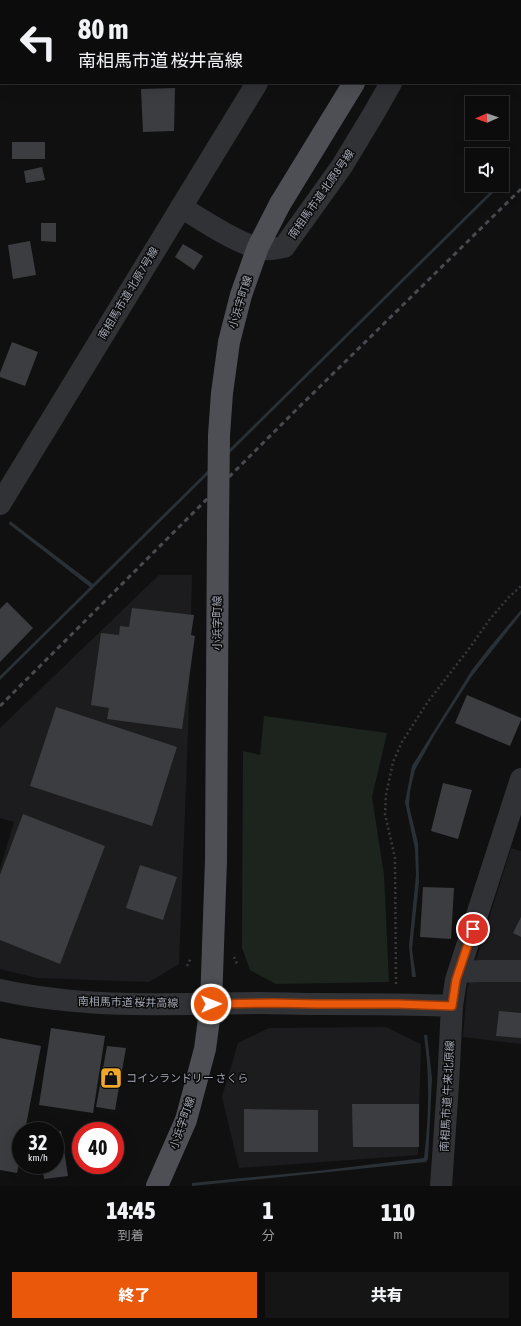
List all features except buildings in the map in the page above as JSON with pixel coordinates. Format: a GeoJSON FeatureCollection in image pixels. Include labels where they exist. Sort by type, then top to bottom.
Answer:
{"type":"FeatureCollection","features":[{"type":"Feature","properties":{"kind":"main road","name":"小浜字町線"},"geometry":{"type":"LineString","coordinates":[[157,1186],[186,1120],[206,1049],[211,1004],[216,860],[219,435],[222,393],[229,342],[242,295],[258,248],[280,204],[353,84]]}},
{"type":"Feature","properties":{"kind":"street","name":"南相馬市道 北原7号線"},"geometry":{"type":"LineString","coordinates":[[1,501],[256,84]]}},
{"type":"Feature","properties":{"kind":"street","name":"南相馬市道 北原8号線"},"geometry":{"type":"LineString","coordinates":[[181,207],[252,247],[264,250],[284,247],[342,166],[390,84]]}},
{"type":"Feature","properties":{"kind":"street"},"geometry":{"type":"LineString","coordinates":[[452,1006],[459,972],[521,779]]}},
{"type":"Feature","properties":{"kind":"street"},"geometry":{"type":"LineString","coordinates":[[459,972],[482,970],[521,971]]}},
{"type":"Feature","properties":{"kind":"street","name":"南相馬市道 桜井高線"},"geometry":{"type":"LineString","coordinates":[[0,990],[31,996],[99,1004],[274,1003],[452,1006]]}},
{"type":"Feature","properties":{"kind":"street","name":"南相馬市道 牛来北原線"},"geometry":{"type":"LineString","coordinates":[[441,1186],[448,1093],[452,1006]]}},
{"type":"Feature","properties":{"kind":"path"},"geometry":{"type":"LineString","coordinates":[[398,1004],[396,983],[395,858],[385,814],[386,795],[393,762],[402,742],[427,703],[490,619],[509,597],[521,586]]}},
{"type":"Feature","properties":{"kind":"shaded area"},"geometry":{"type":"Polygon","coordinates":[[[490,192],[494,192],[0,680],[0,676],[90,587],[9,524],[10,521],[93,584],[490,192]]]}},
{"type":"Feature","properties":{"kind":"shaded area"},"geometry":{"type":"Polygon","coordinates":[[[159,575],[192,575],[188,734],[179,964],[149,982],[37,978],[0,969],[0,869],[14,822],[0,818],[0,728],[159,575]]]}},
{"type":"Feature","properties":{"kind":"shaded area"},"geometry":{"type":"Polygon","coordinates":[[[521,610],[521,614],[472,676],[435,734],[415,770],[410,791],[409,806],[418,843],[419,882],[412,949],[416,977],[412,977],[409,946],[416,875],[415,849],[405,802],[412,766],[472,670],[521,610]]]}},
{"type":"Feature","properties":{"kind":"shaded area"},"geometry":{"type":"Polygon","coordinates":[[[264,716],[387,733],[372,797],[384,875],[389,982],[276,984],[250,970],[242,948],[243,751],[260,755],[264,716]]]}},
{"type":"Feature","properties":{"kind":"shaded area"},"geometry":{"type":"Polygon","coordinates":[[[511,848],[521,851],[521,1044],[463,1037],[467,989],[511,848]]]}},
{"type":"Feature","properties":{"kind":"shaded area"},"geometry":{"type":"Polygon","coordinates":[[[386,1027],[421,1044],[418,1155],[239,1168],[222,1097],[238,1043],[269,1028],[386,1027]]]}},
{"type":"Feature","properties":{"kind":"shaded area"},"geometry":{"type":"Polygon","coordinates":[[[424,1035],[427,1035],[432,1078],[428,1159],[426,1162],[192,1186],[192,1183],[326,1170],[424,1158],[428,1096],[424,1035]]]}},
{"type":"Feature","properties":{"kind":"railway"},"geometry":{"type":"LineString","coordinates":[[0,706],[294,412],[521,189]]}},
{"type":"Feature","properties":{"kind":"place","name":"コインランドリー さくら"},"geometry":{"type":"Point","coordinates":[111,1078]}},
{"type":"Feature","properties":{"kind":"route"},"geometry":{"type":"LineString","coordinates":[[211,1004],[398,1004],[452,1006],[456,980],[473,929]]}}]}
